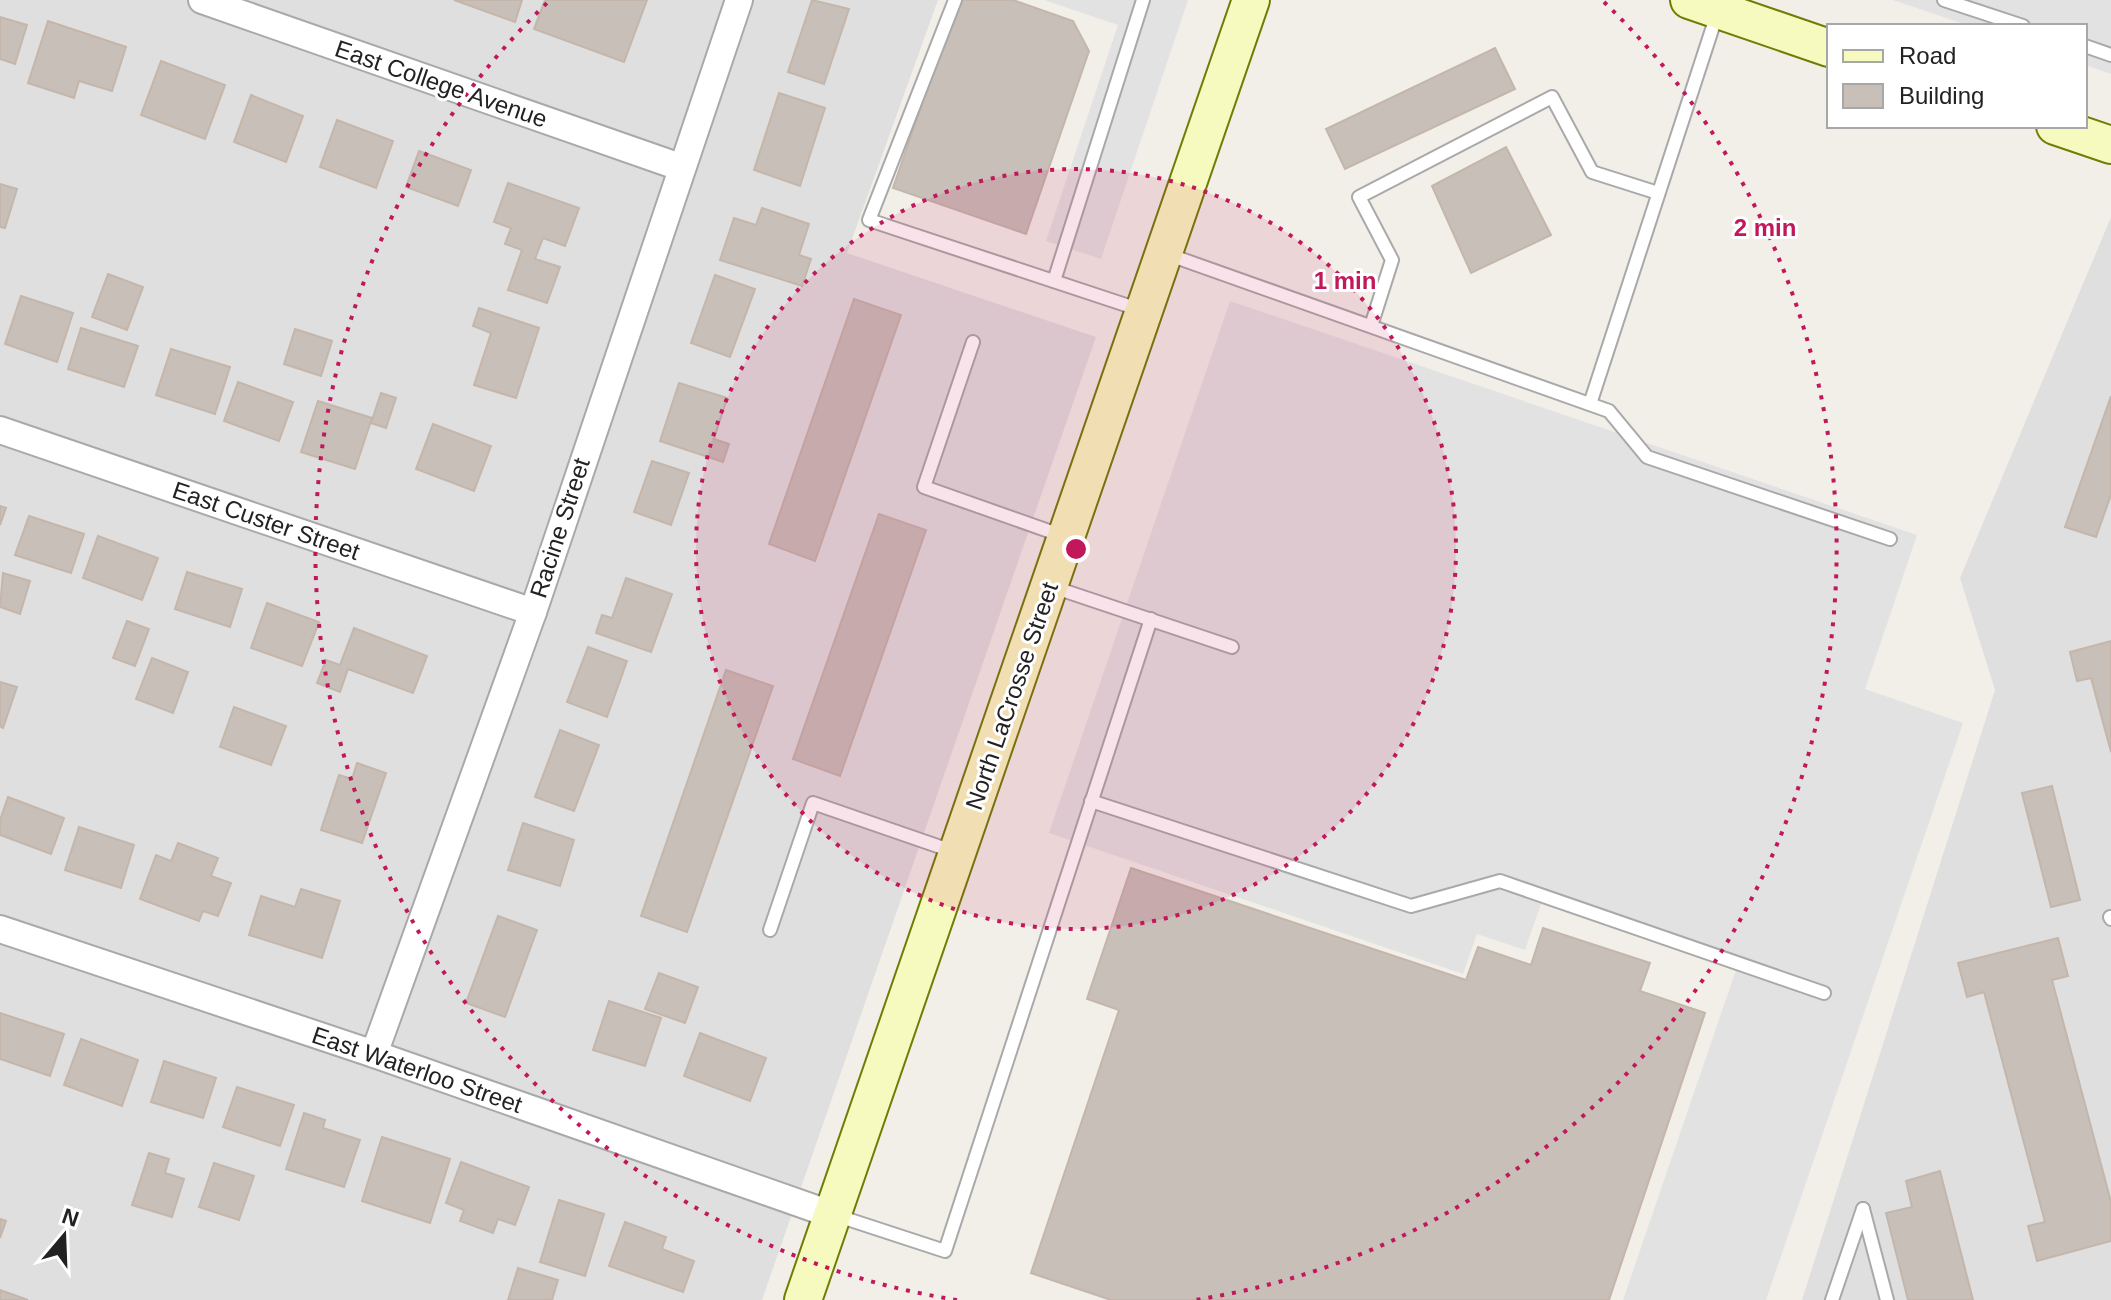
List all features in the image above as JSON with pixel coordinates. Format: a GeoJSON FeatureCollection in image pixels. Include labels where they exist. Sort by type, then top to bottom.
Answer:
{"type":"FeatureCollection","features":[{"type":"Feature","properties":{"kind":"main road","name":"North LaCrosse Street"},"geometry":{"type":"LineString","coordinates":[[803,1300],[1251,0]]}},
{"type":"Feature","properties":{"kind":"main road"},"geometry":{"type":"LineString","coordinates":[[1704,5],[1827,47]]}},
{"type":"Feature","properties":{"kind":"main road"},"geometry":{"type":"LineString","coordinates":[[2061,128],[2111,145]]}},
{"type":"Feature","properties":{"kind":"street","name":"East College Avenue"},"geometry":{"type":"LineString","coordinates":[[202,0],[680,167]]}},
{"type":"Feature","properties":{"kind":"street","name":"Racine Street"},"geometry":{"type":"LineString","coordinates":[[374,1054],[533,612],[680,167],[739,0]]}},
{"type":"Feature","properties":{"kind":"street","name":"East Custer Street"},"geometry":{"type":"LineString","coordinates":[[0,430],[533,612]]}},
{"type":"Feature","properties":{"kind":"street","name":"East Waterloo Street"},"geometry":{"type":"LineString","coordinates":[[0,929],[374,1054],[833,1215]]}},
{"type":"Feature","properties":{"kind":"lane"},"geometry":{"type":"LineString","coordinates":[[955,0],[869,220],[1144,311]]}},
{"type":"Feature","properties":{"kind":"lane"},"geometry":{"type":"LineString","coordinates":[[1054,281],[1143,0]]}},
{"type":"Feature","properties":{"kind":"lane"},"geometry":{"type":"LineString","coordinates":[[1944,0],[2017,24]]}},
{"type":"Feature","properties":{"kind":"lane"},"geometry":{"type":"LineString","coordinates":[[1590,404],[1658,193],[1704,5]]}},
{"type":"Feature","properties":{"kind":"lane"},"geometry":{"type":"LineString","coordinates":[[2087,47],[2111,55]]}},
{"type":"Feature","properties":{"kind":"lane"},"geometry":{"type":"LineString","coordinates":[[1371,326],[1392,260],[1359,197],[1552,97],[1592,172],[1658,193]]}},
{"type":"Feature","properties":{"kind":"lane"},"geometry":{"type":"LineString","coordinates":[[1164,253],[1609,411],[1647,457],[1890,539]]}},
{"type":"Feature","properties":{"kind":"lane"},"geometry":{"type":"LineString","coordinates":[[973,342],[924,487],[1066,537]]}},
{"type":"Feature","properties":{"kind":"lane"},"geometry":{"type":"LineString","coordinates":[[1050,586],[1232,647]]}},
{"type":"Feature","properties":{"kind":"lane"},"geometry":{"type":"LineString","coordinates":[[833,1215],[945,1251],[1151,619]]}},
{"type":"Feature","properties":{"kind":"lane"},"geometry":{"type":"LineString","coordinates":[[1091,801],[1411,906],[1500,881],[1824,993]]}},
{"type":"Feature","properties":{"kind":"lane"},"geometry":{"type":"LineString","coordinates":[[770,930],[813,803],[958,853]]}},
{"type":"Feature","properties":{"kind":"lane"},"geometry":{"type":"LineString","coordinates":[[1832,1300],[1863,1209],[1887,1300]]}},
{"type":"Feature","properties":{"kind":"shaded area"},"geometry":{"type":"Polygon","coordinates":[[[0,0],[938,0],[847,253],[1096,337],[762,1300],[0,1300],[0,0]]]}},
{"type":"Feature","properties":{"kind":"shaded area"},"geometry":{"type":"Polygon","coordinates":[[[1044,0],[1188,0],[1101,259],[1046,241],[1118,25],[1044,0]]]}},
{"type":"Feature","properties":{"kind":"shaded area"},"geometry":{"type":"Polygon","coordinates":[[[1893,0],[2111,0],[2111,74],[2087,66],[2087,24],[1964,24],[1893,0]]]}},
{"type":"Feature","properties":{"kind":"shaded area"},"geometry":{"type":"Polygon","coordinates":[[[2111,217],[2111,1300],[1802,1300],[1995,690],[1960,578],[2111,217]]]}},
{"type":"Feature","properties":{"kind":"shaded area"},"geometry":{"type":"Polygon","coordinates":[[[1230,301],[1917,535],[1865,689],[1963,723],[1766,1300],[1623,1300],[1736,970],[1541,904],[1525,950],[1477,934],[1463,974],[1049,833],[1230,301]]]}},
{"type":"Feature","properties":{"kind":"building"},"geometry":{"type":"Polygon","coordinates":[[[454,0],[522,0],[515,22],[454,0]]]}},
{"type":"Feature","properties":{"kind":"building"},"geometry":{"type":"Polygon","coordinates":[[[545,0],[647,0],[624,62],[534,29],[545,0]]]}},
{"type":"Feature","properties":{"kind":"building"},"geometry":{"type":"Polygon","coordinates":[[[812,0],[849,9],[824,84],[788,72],[812,0]]]}},
{"type":"Feature","properties":{"kind":"building"},"geometry":{"type":"Polygon","coordinates":[[[958,0],[1013,0],[1073,21],[1089,51],[1026,234],[893,188],[958,0]]]}},
{"type":"Feature","properties":{"kind":"building"},"geometry":{"type":"Polygon","coordinates":[[[0,17],[27,25],[15,64],[0,59],[0,17]]]}},
{"type":"Feature","properties":{"kind":"building"},"geometry":{"type":"Polygon","coordinates":[[[48,21],[126,47],[112,91],[79,81],[74,98],[28,83],[48,21]]]}},
{"type":"Feature","properties":{"kind":"building"},"geometry":{"type":"Polygon","coordinates":[[[1495,48],[1515,89],[1345,169],[1326,129],[1495,48]]]}},
{"type":"Feature","properties":{"kind":"building"},"geometry":{"type":"Polygon","coordinates":[[[161,61],[225,85],[205,139],[141,115],[161,61]]]}},
{"type":"Feature","properties":{"kind":"building"},"geometry":{"type":"Polygon","coordinates":[[[779,93],[825,108],[800,186],[754,170],[779,93]]]}},
{"type":"Feature","properties":{"kind":"building"},"geometry":{"type":"Polygon","coordinates":[[[251,95],[303,116],[286,162],[234,142],[251,95]]]}},
{"type":"Feature","properties":{"kind":"building"},"geometry":{"type":"Polygon","coordinates":[[[337,120],[393,141],[376,188],[320,167],[337,120]]]}},
{"type":"Feature","properties":{"kind":"building"},"geometry":{"type":"Polygon","coordinates":[[[1506,147],[1551,235],[1471,273],[1432,186],[1506,147]]]}},
{"type":"Feature","properties":{"kind":"building"},"geometry":{"type":"Polygon","coordinates":[[[419,151],[471,170],[458,206],[406,187],[419,151]]]}},
{"type":"Feature","properties":{"kind":"building"},"geometry":{"type":"Polygon","coordinates":[[[508,183],[579,208],[565,246],[543,238],[535,259],[560,267],[547,303],[508,290],[522,250],[505,244],[511,228],[494,222],[508,183]]]}},
{"type":"Feature","properties":{"kind":"building"},"geometry":{"type":"Polygon","coordinates":[[[0,184],[17,189],[5,228],[0,227],[0,184]]]}},
{"type":"Feature","properties":{"kind":"building"},"geometry":{"type":"Polygon","coordinates":[[[762,208],[809,224],[799,255],[811,259],[802,286],[720,260],[734,218],[756,225],[762,208]]]}},
{"type":"Feature","properties":{"kind":"building"},"geometry":{"type":"Polygon","coordinates":[[[108,274],[143,287],[127,330],[92,317],[108,274]]]}},
{"type":"Feature","properties":{"kind":"building"},"geometry":{"type":"Polygon","coordinates":[[[715,275],[755,289],[730,357],[691,343],[715,275]]]}},
{"type":"Feature","properties":{"kind":"building"},"geometry":{"type":"Polygon","coordinates":[[[21,296],[73,313],[57,362],[5,344],[21,296]]]}},
{"type":"Feature","properties":{"kind":"building"},"geometry":{"type":"Polygon","coordinates":[[[854,299],[901,315],[815,561],[769,544],[854,299]]]}},
{"type":"Feature","properties":{"kind":"building"},"geometry":{"type":"Polygon","coordinates":[[[479,308],[539,328],[516,398],[474,385],[491,333],[473,326],[479,308]]]}},
{"type":"Feature","properties":{"kind":"building"},"geometry":{"type":"Polygon","coordinates":[[[81,328],[138,346],[124,387],[68,369],[81,328]]]}},
{"type":"Feature","properties":{"kind":"building"},"geometry":{"type":"Polygon","coordinates":[[[295,329],[332,341],[321,376],[284,364],[295,329]]]}},
{"type":"Feature","properties":{"kind":"building"},"geometry":{"type":"Polygon","coordinates":[[[171,349],[230,367],[215,414],[156,395],[171,349]]]}},
{"type":"Feature","properties":{"kind":"building"},"geometry":{"type":"Polygon","coordinates":[[[238,382],[293,402],[279,441],[224,421],[238,382]]]}},
{"type":"Feature","properties":{"kind":"building"},"geometry":{"type":"Polygon","coordinates":[[[679,383],[727,398],[714,439],[729,444],[723,462],[660,441],[679,383]]]}},
{"type":"Feature","properties":{"kind":"building"},"geometry":{"type":"Polygon","coordinates":[[[381,393],[396,398],[386,428],[371,423],[381,393]]]}},
{"type":"Feature","properties":{"kind":"building"},"geometry":{"type":"Polygon","coordinates":[[[2111,396],[2111,495],[2096,537],[2065,527],[2111,396]]]}},
{"type":"Feature","properties":{"kind":"building"},"geometry":{"type":"Polygon","coordinates":[[[318,401],[372,418],[355,469],[301,452],[318,401]]]}},
{"type":"Feature","properties":{"kind":"building"},"geometry":{"type":"Polygon","coordinates":[[[433,424],[491,446],[474,491],[416,469],[433,424]]]}},
{"type":"Feature","properties":{"kind":"building"},"geometry":{"type":"Polygon","coordinates":[[[652,461],[689,473],[671,525],[634,512],[652,461]]]}},
{"type":"Feature","properties":{"kind":"building"},"geometry":{"type":"Polygon","coordinates":[[[0,506],[6,508],[0,525],[0,506]]]}},
{"type":"Feature","properties":{"kind":"building"},"geometry":{"type":"Polygon","coordinates":[[[879,514],[926,530],[840,776],[793,759],[879,514]]]}},
{"type":"Feature","properties":{"kind":"building"},"geometry":{"type":"Polygon","coordinates":[[[29,516],[84,534],[71,573],[15,555],[29,516]]]}},
{"type":"Feature","properties":{"kind":"building"},"geometry":{"type":"Polygon","coordinates":[[[98,536],[158,558],[142,600],[83,578],[98,536]]]}},
{"type":"Feature","properties":{"kind":"building"},"geometry":{"type":"Polygon","coordinates":[[[187,572],[242,589],[230,627],[175,609],[187,572]]]}},
{"type":"Feature","properties":{"kind":"building"},"geometry":{"type":"Polygon","coordinates":[[[3,573],[30,581],[20,614],[0,607],[3,573]]]}},
{"type":"Feature","properties":{"kind":"building"},"geometry":{"type":"Polygon","coordinates":[[[626,578],[672,594],[651,652],[596,633],[602,615],[612,618],[626,578]]]}},
{"type":"Feature","properties":{"kind":"building"},"geometry":{"type":"Polygon","coordinates":[[[267,603],[319,622],[302,666],[251,648],[267,603]]]}},
{"type":"Feature","properties":{"kind":"building"},"geometry":{"type":"Polygon","coordinates":[[[127,621],[149,629],[135,666],[113,658],[127,621]]]}},
{"type":"Feature","properties":{"kind":"building"},"geometry":{"type":"Polygon","coordinates":[[[354,628],[427,656],[413,693],[348,669],[340,692],[317,683],[326,660],[340,665],[354,628]]]}},
{"type":"Feature","properties":{"kind":"building"},"geometry":{"type":"Polygon","coordinates":[[[2111,641],[2111,752],[2091,678],[2077,681],[2070,652],[2111,641]]]}},
{"type":"Feature","properties":{"kind":"building"},"geometry":{"type":"Polygon","coordinates":[[[588,647],[627,661],[607,717],[567,702],[588,647]]]}},
{"type":"Feature","properties":{"kind":"building"},"geometry":{"type":"Polygon","coordinates":[[[152,658],[188,672],[173,713],[136,699],[152,658]]]}},
{"type":"Feature","properties":{"kind":"building"},"geometry":{"type":"Polygon","coordinates":[[[726,670],[773,686],[687,932],[641,916],[726,670]]]}},
{"type":"Feature","properties":{"kind":"building"},"geometry":{"type":"Polygon","coordinates":[[[0,682],[17,687],[3,728],[0,726],[0,682]]]}},
{"type":"Feature","properties":{"kind":"building"},"geometry":{"type":"Polygon","coordinates":[[[234,707],[286,726],[271,765],[220,747],[234,707]]]}},
{"type":"Feature","properties":{"kind":"building"},"geometry":{"type":"Polygon","coordinates":[[[560,730],[599,745],[574,811],[535,797],[560,730]]]}},
{"type":"Feature","properties":{"kind":"building"},"geometry":{"type":"Polygon","coordinates":[[[357,763],[386,773],[362,843],[321,830],[339,775],[352,779],[357,763]]]}},
{"type":"Feature","properties":{"kind":"building"},"geometry":{"type":"Polygon","coordinates":[[[2052,786],[2080,900],[2051,907],[2022,793],[2052,786]]]}},
{"type":"Feature","properties":{"kind":"building"},"geometry":{"type":"Polygon","coordinates":[[[8,797],[64,818],[51,854],[0,835],[0,820],[8,797]]]}},
{"type":"Feature","properties":{"kind":"building"},"geometry":{"type":"Polygon","coordinates":[[[523,823],[574,840],[560,886],[508,870],[523,823]]]}},
{"type":"Feature","properties":{"kind":"building"},"geometry":{"type":"Polygon","coordinates":[[[79,827],[134,845],[121,888],[65,870],[79,827]]]}},
{"type":"Feature","properties":{"kind":"building"},"geometry":{"type":"Polygon","coordinates":[[[178,843],[218,858],[211,876],[231,883],[218,916],[203,911],[199,921],[140,899],[156,855],[171,861],[178,843]]]}},
{"type":"Feature","properties":{"kind":"building"},"geometry":{"type":"Polygon","coordinates":[[[1131,868],[1466,980],[1478,947],[1531,965],[1543,928],[1650,963],[1640,991],[1705,1013],[1609,1300],[1111,1300],[1031,1273],[1119,1010],[1087,999],[1131,868]]]}},
{"type":"Feature","properties":{"kind":"building"},"geometry":{"type":"Polygon","coordinates":[[[301,889],[340,901],[322,958],[249,935],[261,896],[295,907],[301,889]]]}},
{"type":"Feature","properties":{"kind":"building"},"geometry":{"type":"Polygon","coordinates":[[[498,916],[537,930],[505,1017],[466,1003],[498,916]]]}},
{"type":"Feature","properties":{"kind":"building"},"geometry":{"type":"Polygon","coordinates":[[[2058,938],[2068,976],[2052,980],[2111,1202],[2111,1241],[2037,1261],[2028,1226],[2045,1222],[1984,992],[1967,997],[1958,963],[2058,938]]]}},
{"type":"Feature","properties":{"kind":"building"},"geometry":{"type":"Polygon","coordinates":[[[659,973],[698,987],[685,1023],[645,1009],[659,973]]]}},
{"type":"Feature","properties":{"kind":"building"},"geometry":{"type":"Polygon","coordinates":[[[609,1001],[661,1018],[645,1066],[593,1050],[609,1001]]]}},
{"type":"Feature","properties":{"kind":"building"},"geometry":{"type":"Polygon","coordinates":[[[0,1013],[64,1034],[50,1076],[0,1059],[0,1013]]]}},
{"type":"Feature","properties":{"kind":"building"},"geometry":{"type":"Polygon","coordinates":[[[700,1033],[766,1058],[750,1101],[684,1076],[700,1033]]]}},
{"type":"Feature","properties":{"kind":"building"},"geometry":{"type":"Polygon","coordinates":[[[81,1039],[138,1060],[122,1106],[64,1085],[81,1039]]]}},
{"type":"Feature","properties":{"kind":"building"},"geometry":{"type":"Polygon","coordinates":[[[164,1061],[216,1078],[203,1118],[151,1102],[164,1061]]]}},
{"type":"Feature","properties":{"kind":"building"},"geometry":{"type":"Polygon","coordinates":[[[237,1087],[294,1105],[280,1146],[223,1127],[237,1087]]]}},
{"type":"Feature","properties":{"kind":"building"},"geometry":{"type":"Polygon","coordinates":[[[304,1113],[325,1120],[323,1128],[360,1140],[344,1187],[286,1169],[304,1113]]]}},
{"type":"Feature","properties":{"kind":"building"},"geometry":{"type":"Polygon","coordinates":[[[382,1137],[450,1159],[430,1223],[362,1201],[382,1137]]]}},
{"type":"Feature","properties":{"kind":"building"},"geometry":{"type":"Polygon","coordinates":[[[149,1153],[169,1159],[165,1173],[184,1179],[172,1217],[132,1205],[149,1153]]]}},
{"type":"Feature","properties":{"kind":"building"},"geometry":{"type":"Polygon","coordinates":[[[461,1162],[529,1187],[515,1225],[498,1219],[493,1233],[460,1221],[464,1210],[446,1203],[461,1162]]]}},
{"type":"Feature","properties":{"kind":"building"},"geometry":{"type":"Polygon","coordinates":[[[214,1163],[254,1176],[239,1220],[199,1207],[214,1163]]]}},
{"type":"Feature","properties":{"kind":"building"},"geometry":{"type":"Polygon","coordinates":[[[1940,1171],[1973,1300],[1908,1300],[1886,1213],[1912,1207],[1906,1181],[1940,1171]]]}},
{"type":"Feature","properties":{"kind":"building"},"geometry":{"type":"Polygon","coordinates":[[[559,1200],[604,1214],[585,1276],[540,1262],[559,1200]]]}},
{"type":"Feature","properties":{"kind":"building"},"geometry":{"type":"Polygon","coordinates":[[[0,1219],[6,1221],[0,1238],[0,1219]]]}},
{"type":"Feature","properties":{"kind":"building"},"geometry":{"type":"Polygon","coordinates":[[[625,1222],[666,1237],[662,1249],[694,1261],[683,1292],[609,1266],[625,1222]]]}},
{"type":"Feature","properties":{"kind":"building"},"geometry":{"type":"Polygon","coordinates":[[[518,1268],[558,1280],[552,1300],[508,1300],[518,1268]]]}},
{"type":"Feature","properties":{"kind":"building"},"geometry":{"type":"Polygon","coordinates":[[[0,1290],[28,1300],[0,1300],[0,1290]]]}}]}
